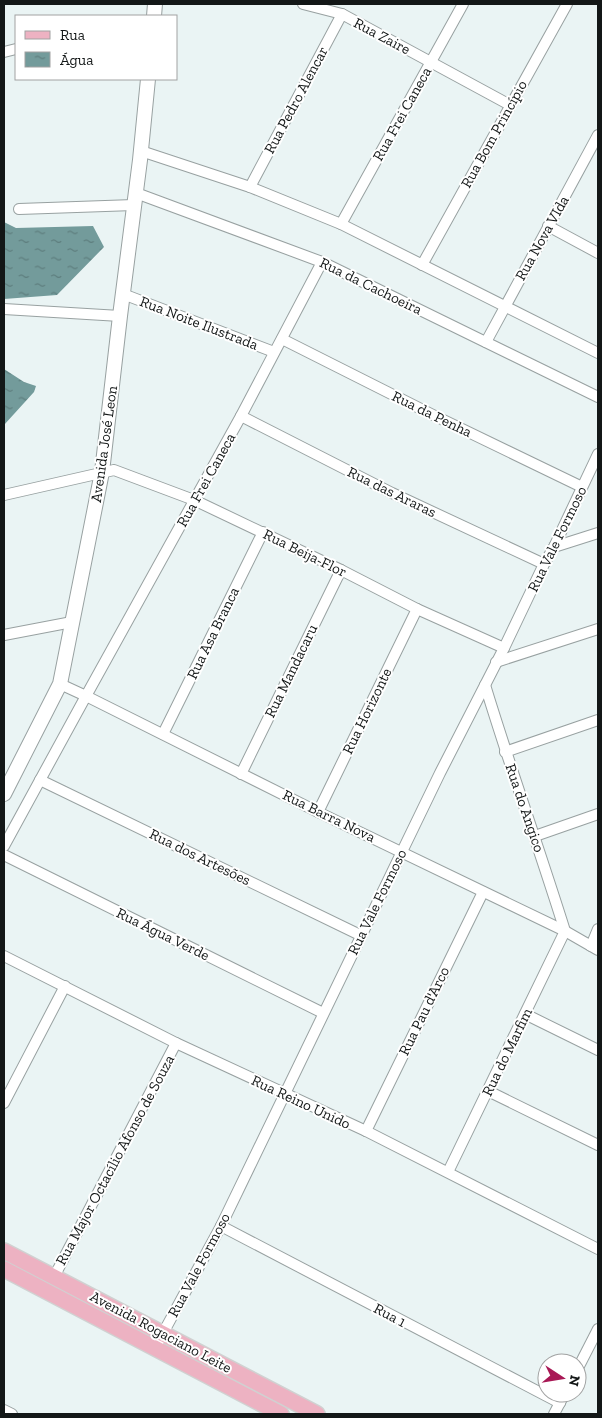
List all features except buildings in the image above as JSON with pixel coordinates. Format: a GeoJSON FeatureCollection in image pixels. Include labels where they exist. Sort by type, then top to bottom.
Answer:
{"type":"FeatureCollection","features":[{"type":"Feature","properties":{"kind":"main road","name":"Avenida José Leon"},"geometry":{"type":"LineString","coordinates":[[4,794],[60,684],[102,472],[148,80]]}},
{"type":"Feature","properties":{"kind":"main road","name":"Avenida Rogaciano Leite"},"geometry":{"type":"LineString","coordinates":[[4,1251],[318,1414]]}},
{"type":"Feature","properties":{"kind":"main road","name":"Avenida Rogaciano Leite"},"geometry":{"type":"LineString","coordinates":[[4,1269],[281,1414]]}},
{"type":"Feature","properties":{"kind":"street","name":"Rua Zaire"},"geometry":{"type":"LineString","coordinates":[[303,4],[342,14],[510,105]]}},
{"type":"Feature","properties":{"kind":"street","name":"Rua Frei Caneca"},"geometry":{"type":"LineString","coordinates":[[341,224],[463,4]]}},
{"type":"Feature","properties":{"kind":"street","name":"Rua Bom Princípio"},"geometry":{"type":"LineString","coordinates":[[422,265],[567,4]]}},
{"type":"Feature","properties":{"kind":"street","name":"Rua Pedro Alencar"},"geometry":{"type":"LineString","coordinates":[[250,187],[342,14]]}},
{"type":"Feature","properties":{"kind":"street","name":"Rua Nova VIda"},"geometry":{"type":"LineString","coordinates":[[487,340],[598,134]]}},
{"type":"Feature","properties":{"kind":"street"},"geometry":{"type":"LineString","coordinates":[[140,155],[250,187],[341,224],[505,305],[598,354]]}},
{"type":"Feature","properties":{"kind":"street"},"geometry":{"type":"LineString","coordinates":[[19,209],[136,193]]}},
{"type":"Feature","properties":{"kind":"street","name":"Rua da Cachoeira"},"geometry":{"type":"LineString","coordinates":[[136,193],[322,262],[487,340],[598,398]]}},
{"type":"Feature","properties":{"kind":"street"},"geometry":{"type":"LineString","coordinates":[[548,226],[598,253]]}},
{"type":"Feature","properties":{"kind":"street","name":"Rua Frei Caneca"},"geometry":{"type":"LineString","coordinates":[[4,846],[241,416],[322,262]]}},
{"type":"Feature","properties":{"kind":"street","name":"Rua Noite Ilustrada"},"geometry":{"type":"LineString","coordinates":[[123,294],[274,352]]}},
{"type":"Feature","properties":{"kind":"street"},"geometry":{"type":"LineString","coordinates":[[4,309],[120,316]]}},
{"type":"Feature","properties":{"kind":"street","name":"Rua da Penha"},"geometry":{"type":"LineString","coordinates":[[282,339],[582,487]]}},
{"type":"Feature","properties":{"kind":"street","name":"Rua das Araras"},"geometry":{"type":"LineString","coordinates":[[241,416],[392,493],[544,564]]}},
{"type":"Feature","properties":{"kind":"street","name":"Rua Vale Formoso"},"geometry":{"type":"LineString","coordinates":[[155,1348],[220,1226],[360,935],[554,547],[598,454]]}},
{"type":"Feature","properties":{"kind":"street","name":"Rua Beija-Flor"},"geometry":{"type":"LineString","coordinates":[[4,495],[114,470],[194,500],[341,570],[417,609],[504,648]]}},
{"type":"Feature","properties":{"kind":"street","name":"Rua Asa Branca"},"geometry":{"type":"LineString","coordinates":[[163,734],[262,532]]}},
{"type":"Feature","properties":{"kind":"street"},"geometry":{"type":"LineString","coordinates":[[554,547],[598,533]]}},
{"type":"Feature","properties":{"kind":"street","name":"Rua Mandacaru"},"geometry":{"type":"LineString","coordinates":[[241,774],[341,570]]}},
{"type":"Feature","properties":{"kind":"street","name":"Rua Horizonte"},"geometry":{"type":"LineString","coordinates":[[318,812],[417,609]]}},
{"type":"Feature","properties":{"kind":"street"},"geometry":{"type":"LineString","coordinates":[[4,635],[72,622]]}},
{"type":"Feature","properties":{"kind":"street"},"geometry":{"type":"LineString","coordinates":[[496,662],[598,629]]}},
{"type":"Feature","properties":{"kind":"street"},"geometry":{"type":"LineString","coordinates":[[60,684],[86,696]]}},
{"type":"Feature","properties":{"kind":"street","name":"Rua do Angico"},"geometry":{"type":"LineString","coordinates":[[485,685],[505,752],[535,836],[565,931]]}},
{"type":"Feature","properties":{"kind":"street","name":"Rua Barra Nova"},"geometry":{"type":"LineString","coordinates":[[86,696],[318,812],[565,931],[594,948]]}},
{"type":"Feature","properties":{"kind":"street"},"geometry":{"type":"LineString","coordinates":[[505,752],[598,720]]}},
{"type":"Feature","properties":{"kind":"street","name":"Rua dos Artesões"},"geometry":{"type":"LineString","coordinates":[[40,780],[360,935]]}},
{"type":"Feature","properties":{"kind":"street"},"geometry":{"type":"LineString","coordinates":[[535,836],[598,814]]}},
{"type":"Feature","properties":{"kind":"street","name":"Rua Água Verde"},"geometry":{"type":"LineString","coordinates":[[4,855],[322,1013]]}},
{"type":"Feature","properties":{"kind":"street","name":"Rua Pau d'Arco"},"geometry":{"type":"LineString","coordinates":[[366,1131],[483,892]]}},
{"type":"Feature","properties":{"kind":"street"},"geometry":{"type":"LineString","coordinates":[[594,948],[598,929]]}},
{"type":"Feature","properties":{"kind":"street","name":"Rua do Marfim"},"geometry":{"type":"LineString","coordinates":[[448,1172],[565,931]]}},
{"type":"Feature","properties":{"kind":"street","name":"Rua Reino Unido"},"geometry":{"type":"LineString","coordinates":[[4,956],[176,1043],[366,1131],[598,1249]]}},
{"type":"Feature","properties":{"kind":"street"},"geometry":{"type":"LineString","coordinates":[[4,1103],[65,986]]}},
{"type":"Feature","properties":{"kind":"street"},"geometry":{"type":"LineString","coordinates":[[525,1014],[598,1050]]}},
{"type":"Feature","properties":{"kind":"street","name":"Rua Major Octacílio Afonso de Souza"},"geometry":{"type":"LineString","coordinates":[[54,1277],[176,1043]]}},
{"type":"Feature","properties":{"kind":"street"},"geometry":{"type":"LineString","coordinates":[[488,1091],[598,1145]]}},
{"type":"Feature","properties":{"kind":"street","name":"Rua 1"},"geometry":{"type":"LineString","coordinates":[[220,1226],[537,1391]]}},
{"type":"Feature","properties":{"kind":"street"},"geometry":{"type":"LineString","coordinates":[[586,1353],[598,1329]]}},
{"type":"Feature","properties":{"kind":"street"},"geometry":{"type":"LineString","coordinates":[[554,1414],[560,1403]]}},
{"type":"Feature","properties":{"kind":"street"},"geometry":{"type":"LineString","coordinates":[[4,1410],[12,1414]]}},
{"type":"Feature","properties":{"kind":"water"},"geometry":{"type":"Polygon","coordinates":[[[4,222],[16,228],[93,226],[104,247],[57,295],[4,299],[4,222]]]}},
{"type":"Feature","properties":{"kind":"water"},"geometry":{"type":"Polygon","coordinates":[[[4,369],[24,382],[36,386],[34,392],[4,425],[4,369]]]}}]}
